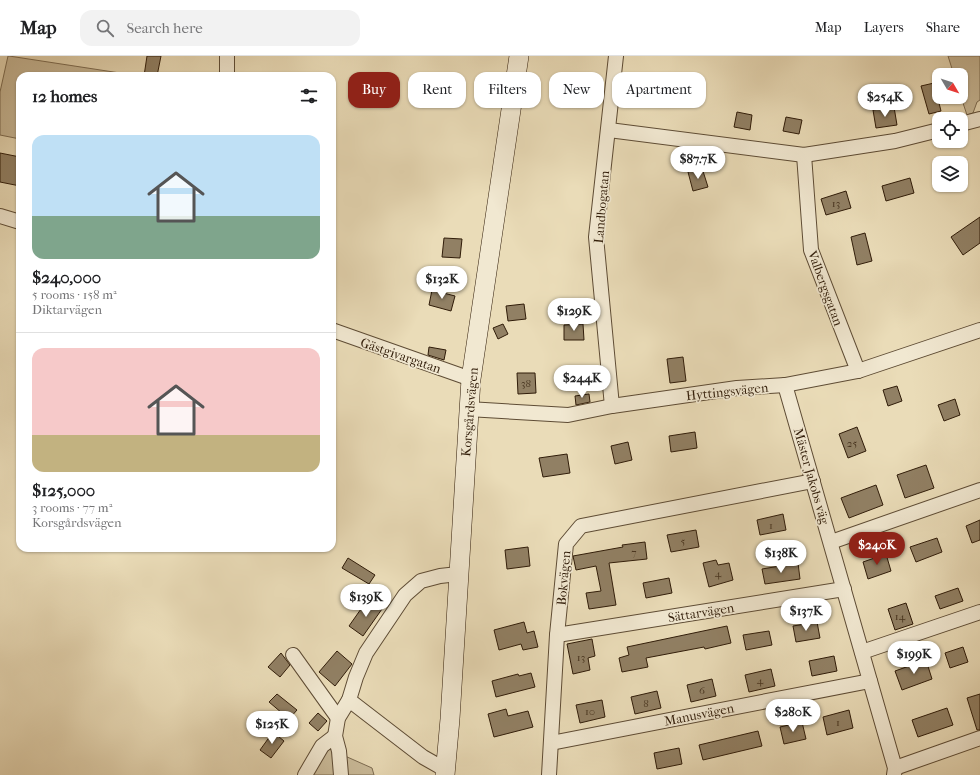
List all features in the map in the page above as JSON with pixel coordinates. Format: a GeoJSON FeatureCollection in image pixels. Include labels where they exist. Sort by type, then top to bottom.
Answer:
{"type":"FeatureCollection","features":[{"type":"Feature","properties":{"kind":"street"},"geometry":{"type":"LineString","coordinates":[[227,56],[227,72]]}},
{"type":"Feature","properties":{"kind":"street","name":"Korsgårdsvägen"},"geometry":{"type":"LineString","coordinates":[[349,700],[445,772],[450,719],[471,379],[519,56]]}},
{"type":"Feature","properties":{"kind":"street","name":"Landbogatan"},"geometry":{"type":"LineString","coordinates":[[612,406],[596,237],[616,56]]}},
{"type":"Feature","properties":{"kind":"street"},"geometry":{"type":"LineString","coordinates":[[968,122],[980,119]]}},
{"type":"Feature","properties":{"kind":"street"},"geometry":{"type":"LineString","coordinates":[[609,130],[804,155],[895,141],[932,132]]}},
{"type":"Feature","properties":{"kind":"street","name":"Valbergsgatan"},"geometry":{"type":"LineString","coordinates":[[804,155],[811,250],[858,371]]}},
{"type":"Feature","properties":{"kind":"street"},"geometry":{"type":"LineString","coordinates":[[0,216],[16,221]]}},
{"type":"Feature","properties":{"kind":"street","name":"Hyttingsvägen"},"geometry":{"type":"LineString","coordinates":[[468,409],[568,415],[612,406],[737,388],[785,385],[858,371],[980,330]]}},
{"type":"Feature","properties":{"kind":"street","name":"Gästgivargatan"},"geometry":{"type":"LineString","coordinates":[[336,331],[471,379]]}},
{"type":"Feature","properties":{"kind":"street","name":"Mäster Jakobs väg"},"geometry":{"type":"LineString","coordinates":[[785,385],[831,542],[895,772]]}},
{"type":"Feature","properties":{"kind":"street","name":"Bokvägen"},"geometry":{"type":"LineString","coordinates":[[549,775],[557,635],[566,544],[580,526],[813,481]]}},
{"type":"Feature","properties":{"kind":"street"},"geometry":{"type":"LineString","coordinates":[[831,542],[980,490]]}},
{"type":"Feature","properties":{"kind":"street"},"geometry":{"type":"LineString","coordinates":[[341,775],[339,751],[335,736],[338,718],[349,700],[356,677],[366,653],[405,595],[421,581],[440,576],[458,574]]}},
{"type":"Feature","properties":{"kind":"street","name":"Sättarvägen"},"geometry":{"type":"LineString","coordinates":[[557,635],[844,590]]}},
{"type":"Feature","properties":{"kind":"street"},"geometry":{"type":"LineString","coordinates":[[862,652],[980,612]]}},
{"type":"Feature","properties":{"kind":"street"},"geometry":{"type":"LineString","coordinates":[[293,655],[338,718]]}},
{"type":"Feature","properties":{"kind":"street","name":"Manusvägen"},"geometry":{"type":"LineString","coordinates":[[551,742],[870,680]]}},
{"type":"Feature","properties":{"kind":"street"},"geometry":{"type":"LineString","coordinates":[[305,775],[322,746],[335,736]]}},
{"type":"Feature","properties":{"kind":"street"},"geometry":{"type":"LineString","coordinates":[[895,772],[980,738]]}},
{"type":"Feature","properties":{"kind":"shaded area"},"geometry":{"type":"Polygon","coordinates":[[[8,56],[113,72],[16,72],[16,138],[0,135],[0,92],[8,56]]]}},
{"type":"Feature","properties":{"kind":"shaded area"},"geometry":{"type":"Polygon","coordinates":[[[948,56],[980,56],[980,100],[977,102],[973,113],[968,115],[963,104],[968,104],[968,68],[952,68],[948,56]]]}},
{"type":"Feature","properties":{"kind":"shaded area"},"geometry":{"type":"Polygon","coordinates":[[[327,748],[372,768],[374,775],[311,775],[327,748]]]}},
{"type":"Feature","properties":{"kind":"building"},"geometry":{"type":"Polygon","coordinates":[[[147,56],[161,56],[158,72],[145,72],[147,56]]]}},
{"type":"Feature","properties":{"kind":"building"},"geometry":{"type":"Polygon","coordinates":[[[932,83],[932,104],[939,104],[941,111],[932,112],[929,114],[921,86],[932,83]]]}},
{"type":"Feature","properties":{"kind":"building"},"geometry":{"type":"Polygon","coordinates":[[[894,107],[897,125],[876,128],[873,110],[894,107]]]}},
{"type":"Feature","properties":{"kind":"building"},"geometry":{"type":"Polygon","coordinates":[[[737,112],[752,115],[750,130],[734,127],[737,112]]]}},
{"type":"Feature","properties":{"kind":"building"},"geometry":{"type":"Polygon","coordinates":[[[786,117],[802,120],[799,134],[783,131],[786,117]]]}},
{"type":"Feature","properties":{"kind":"building"},"geometry":{"type":"Polygon","coordinates":[[[0,153],[16,156],[16,185],[0,182],[0,153]]]}},
{"type":"Feature","properties":{"kind":"building"},"geometry":{"type":"Polygon","coordinates":[[[702,168],[708,187],[693,191],[688,172],[702,168]]]}},
{"type":"Feature","properties":{"kind":"building"},"geometry":{"type":"Polygon","coordinates":[[[910,178],[914,193],[886,201],[882,186],[910,178]]]}},
{"type":"Feature","properties":{"kind":"building"},"geometry":{"type":"Polygon","coordinates":[[[846,191],[851,208],[826,215],[821,199],[846,191]]]}},
{"type":"Feature","properties":{"kind":"building"},"geometry":{"type":"Polygon","coordinates":[[[980,217],[980,243],[963,255],[951,237],[980,217]]]}},
{"type":"Feature","properties":{"kind":"building"},"geometry":{"type":"Polygon","coordinates":[[[865,233],[872,261],[857,265],[851,237],[865,233]]]}},
{"type":"Feature","properties":{"kind":"building"},"geometry":{"type":"Polygon","coordinates":[[[444,238],[462,239],[460,258],[442,257],[444,238]]]}},
{"type":"Feature","properties":{"kind":"building"},"geometry":{"type":"Polygon","coordinates":[[[432,290],[455,296],[451,311],[429,305],[432,290]]]}},
{"type":"Feature","properties":{"kind":"building"},"geometry":{"type":"Polygon","coordinates":[[[524,304],[526,319],[508,321],[506,306],[524,304]]]}},
{"type":"Feature","properties":{"kind":"building"},"geometry":{"type":"Polygon","coordinates":[[[503,324],[508,334],[498,339],[493,328],[503,324]]]}},
{"type":"Feature","properties":{"kind":"building"},"geometry":{"type":"Polygon","coordinates":[[[583,324],[584,340],[564,340],[564,325],[583,324]]]}},
{"type":"Feature","properties":{"kind":"building"},"geometry":{"type":"Polygon","coordinates":[[[429,347],[446,350],[444,360],[428,355],[429,347]]]}},
{"type":"Feature","properties":{"kind":"building"},"geometry":{"type":"Polygon","coordinates":[[[683,357],[686,381],[670,383],[667,359],[683,357]]]}},
{"type":"Feature","properties":{"kind":"building"},"geometry":{"type":"Polygon","coordinates":[[[517,373],[535,373],[536,393],[518,394],[517,373]]]}},
{"type":"Feature","properties":{"kind":"building"},"geometry":{"type":"Polygon","coordinates":[[[897,386],[902,401],[888,406],[883,390],[897,386]]]}},
{"type":"Feature","properties":{"kind":"building"},"geometry":{"type":"Polygon","coordinates":[[[589,394],[590,402],[576,405],[575,396],[589,394]]]}},
{"type":"Feature","properties":{"kind":"building"},"geometry":{"type":"Polygon","coordinates":[[[955,399],[960,415],[944,421],[938,405],[955,399]]]}},
{"type":"Feature","properties":{"kind":"building"},"geometry":{"type":"Polygon","coordinates":[[[857,427],[866,451],[848,458],[839,434],[857,427]]]}},
{"type":"Feature","properties":{"kind":"building"},"geometry":{"type":"Polygon","coordinates":[[[695,432],[697,448],[671,452],[669,436],[695,432]]]}},
{"type":"Feature","properties":{"kind":"building"},"geometry":{"type":"Polygon","coordinates":[[[628,442],[632,460],[615,464],[611,446],[628,442]]]}},
{"type":"Feature","properties":{"kind":"building"},"geometry":{"type":"Polygon","coordinates":[[[567,454],[570,473],[543,477],[539,458],[567,454]]]}},
{"type":"Feature","properties":{"kind":"building"},"geometry":{"type":"Polygon","coordinates":[[[926,465],[934,488],[905,498],[897,475],[926,465]]]}},
{"type":"Feature","properties":{"kind":"building"},"geometry":{"type":"Polygon","coordinates":[[[876,485],[883,505],[849,518],[841,498],[876,485]]]}},
{"type":"Feature","properties":{"kind":"building"},"geometry":{"type":"Polygon","coordinates":[[[783,514],[786,530],[760,535],[757,520],[783,514]]]}},
{"type":"Feature","properties":{"kind":"building"},"geometry":{"type":"Polygon","coordinates":[[[980,520],[980,540],[972,543],[966,526],[980,520]]]}},
{"type":"Feature","properties":{"kind":"building"},"geometry":{"type":"Polygon","coordinates":[[[696,530],[699,547],[671,552],[667,535],[696,530]]]}},
{"type":"Feature","properties":{"kind":"building"},"geometry":{"type":"Polygon","coordinates":[[[937,538],[942,552],[916,562],[910,547],[937,538]]]}},
{"type":"Feature","properties":{"kind":"building"},"geometry":{"type":"Polygon","coordinates":[[[645,542],[647,559],[609,563],[616,605],[589,609],[586,593],[601,591],[596,566],[576,570],[573,556],[623,547],[622,545],[645,542]]]}},
{"type":"Feature","properties":{"kind":"building"},"geometry":{"type":"Polygon","coordinates":[[[528,547],[530,566],[507,569],[505,550],[528,547]]]}},
{"type":"Feature","properties":{"kind":"building"},"geometry":{"type":"Polygon","coordinates":[[[886,554],[891,571],[868,579],[863,562],[886,554]]]}},
{"type":"Feature","properties":{"kind":"building"},"geometry":{"type":"Polygon","coordinates":[[[348,558],[375,575],[369,584],[342,568],[348,558]]]}},
{"type":"Feature","properties":{"kind":"building"},"geometry":{"type":"Polygon","coordinates":[[[716,560],[718,565],[729,563],[733,580],[709,587],[703,563],[716,560]]]}},
{"type":"Feature","properties":{"kind":"building"},"geometry":{"type":"Polygon","coordinates":[[[798,563],[800,579],[765,584],[762,569],[798,563]]]}},
{"type":"Feature","properties":{"kind":"building"},"geometry":{"type":"Polygon","coordinates":[[[669,578],[672,593],[646,598],[643,583],[669,578]]]}},
{"type":"Feature","properties":{"kind":"building"},"geometry":{"type":"Polygon","coordinates":[[[958,588],[963,601],[940,609],[935,596],[958,588]]]}},
{"type":"Feature","properties":{"kind":"building"},"geometry":{"type":"Polygon","coordinates":[[[368,599],[382,609],[363,636],[349,626],[368,599]]]}},
{"type":"Feature","properties":{"kind":"building"},"geometry":{"type":"Polygon","coordinates":[[[906,603],[913,624],[895,630],[888,609],[906,603]]]}},
{"type":"Feature","properties":{"kind":"building"},"geometry":{"type":"Polygon","coordinates":[[[524,622],[527,633],[534,631],[538,647],[523,650],[521,644],[499,650],[494,630],[524,622]]]}},
{"type":"Feature","properties":{"kind":"building"},"geometry":{"type":"Polygon","coordinates":[[[817,622],[820,638],[796,642],[793,626],[817,622]]]}},
{"type":"Feature","properties":{"kind":"building"},"geometry":{"type":"Polygon","coordinates":[[[727,626],[731,643],[705,649],[704,647],[646,658],[648,667],[622,672],[619,658],[629,655],[627,647],[727,626]]]}},
{"type":"Feature","properties":{"kind":"building"},"geometry":{"type":"Polygon","coordinates":[[[769,631],[772,645],[746,650],[743,635],[769,631]]]}},
{"type":"Feature","properties":{"kind":"building"},"geometry":{"type":"Polygon","coordinates":[[[592,639],[595,656],[588,658],[590,670],[573,674],[567,644],[592,639]]]}},
{"type":"Feature","properties":{"kind":"building"},"geometry":{"type":"Polygon","coordinates":[[[963,647],[968,662],[950,668],[945,653],[963,647]]]}},
{"type":"Feature","properties":{"kind":"building"},"geometry":{"type":"Polygon","coordinates":[[[337,651],[352,664],[335,686],[319,672],[337,651]]]}},
{"type":"Feature","properties":{"kind":"building"},"geometry":{"type":"Polygon","coordinates":[[[281,653],[290,665],[280,677],[268,667],[281,653]]]}},
{"type":"Feature","properties":{"kind":"building"},"geometry":{"type":"Polygon","coordinates":[[[834,656],[837,671],[812,676],[809,661],[834,656]]]}},
{"type":"Feature","properties":{"kind":"building"},"geometry":{"type":"Polygon","coordinates":[[[926,660],[932,679],[902,690],[895,671],[926,660]]]}},
{"type":"Feature","properties":{"kind":"building"},"geometry":{"type":"Polygon","coordinates":[[[771,669],[775,686],[749,692],[745,675],[771,669]]]}},
{"type":"Feature","properties":{"kind":"building"},"geometry":{"type":"Polygon","coordinates":[[[531,673],[535,687],[496,697],[492,681],[518,674],[519,676],[531,673]]]}},
{"type":"Feature","properties":{"kind":"building"},"geometry":{"type":"Polygon","coordinates":[[[712,679],[716,696],[691,702],[687,685],[712,679]]]}},
{"type":"Feature","properties":{"kind":"building"},"geometry":{"type":"Polygon","coordinates":[[[657,691],[661,708],[635,714],[631,697],[657,691]]]}},
{"type":"Feature","properties":{"kind":"building"},"geometry":{"type":"Polygon","coordinates":[[[277,694],[297,710],[289,719],[269,702],[277,694]]]}},
{"type":"Feature","properties":{"kind":"building"},"geometry":{"type":"Polygon","coordinates":[[[980,694],[980,730],[977,730],[967,698],[980,694]]]}},
{"type":"Feature","properties":{"kind":"building"},"geometry":{"type":"Polygon","coordinates":[[[602,700],[605,717],[580,723],[576,705],[602,700]]]}},
{"type":"Feature","properties":{"kind":"building"},"geometry":{"type":"Polygon","coordinates":[[[947,708],[953,725],[918,737],[912,720],[947,708]]]}},
{"type":"Feature","properties":{"kind":"building"},"geometry":{"type":"Polygon","coordinates":[[[506,709],[508,716],[528,711],[533,727],[494,737],[488,714],[506,709]]]}},
{"type":"Feature","properties":{"kind":"building"},"geometry":{"type":"Polygon","coordinates":[[[849,710],[853,728],[827,735],[823,717],[849,710]]]}},
{"type":"Feature","properties":{"kind":"building"},"geometry":{"type":"Polygon","coordinates":[[[318,713],[327,721],[318,731],[309,723],[318,713]]]}},
{"type":"Feature","properties":{"kind":"building"},"geometry":{"type":"Polygon","coordinates":[[[802,722],[806,739],[784,744],[780,727],[802,722]]]}},
{"type":"Feature","properties":{"kind":"building"},"geometry":{"type":"Polygon","coordinates":[[[758,731],[762,746],[703,760],[699,745],[758,731]]]}},
{"type":"Feature","properties":{"kind":"building"},"geometry":{"type":"Polygon","coordinates":[[[273,732],[284,741],[271,758],[260,750],[273,732]]]}},
{"type":"Feature","properties":{"kind":"building"},"geometry":{"type":"Polygon","coordinates":[[[679,748],[682,764],[657,769],[654,753],[679,748]]]}}]}
